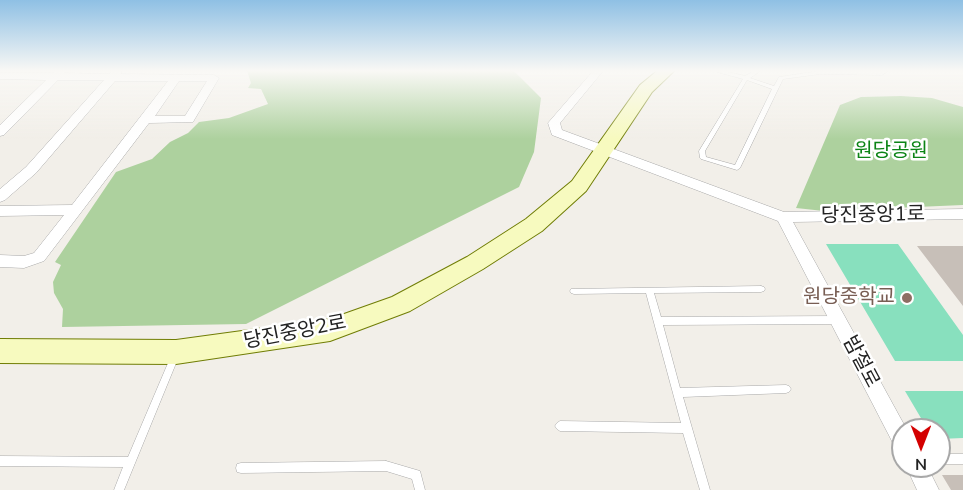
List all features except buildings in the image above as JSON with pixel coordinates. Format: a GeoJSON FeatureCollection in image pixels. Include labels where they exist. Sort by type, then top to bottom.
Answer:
{"type":"FeatureCollection","features":[{"type":"Feature","properties":{"kind":"street"},"geometry":{"type":"LineString","coordinates":[[0,132],[38,94]]}},
{"type":"Feature","properties":{"kind":"street"},"geometry":{"type":"LineString","coordinates":[[0,197],[31,170],[98,94]]}},
{"type":"Feature","properties":{"kind":"street"},"geometry":{"type":"LineString","coordinates":[[0,261],[24,261],[39,257],[165,94]]}},
{"type":"Feature","properties":{"kind":"street"},"geometry":{"type":"LineString","coordinates":[[146,120],[189,119],[204,94]]}},
{"type":"Feature","properties":{"kind":"street"},"geometry":{"type":"LineString","coordinates":[[578,94],[554,123],[556,132],[783,217]]}},
{"type":"Feature","properties":{"kind":"street","name":"당진중앙2로"},"geometry":{"type":"LineString","coordinates":[[0,351],[176,352],[330,330],[400,304],[475,263],[534,225],[579,186],[643,94]]}},
{"type":"Feature","properties":{"kind":"street"},"geometry":{"type":"LineString","coordinates":[[0,211],[74,210]]}},
{"type":"Feature","properties":{"kind":"street","name":"당진중앙1로"},"geometry":{"type":"LineString","coordinates":[[783,217],[963,214]]}},
{"type":"Feature","properties":{"kind":"street","name":"밤절로"},"geometry":{"type":"LineString","coordinates":[[783,217],[891,419]]}},
{"type":"Feature","properties":{"kind":"lane"},"geometry":{"type":"LineString","coordinates":[[736,94],[702,151],[703,158],[737,168],[772,94]]}},
{"type":"Feature","properties":{"kind":"lane"},"geometry":{"type":"LineString","coordinates":[[574,291],[761,289]]}},
{"type":"Feature","properties":{"kind":"lane"},"geometry":{"type":"LineString","coordinates":[[649,290],[705,490]]}},
{"type":"Feature","properties":{"kind":"lane"},"geometry":{"type":"LineString","coordinates":[[658,321],[838,320]]}},
{"type":"Feature","properties":{"kind":"lane"},"geometry":{"type":"LineString","coordinates":[[119,490],[176,352]]}},
{"type":"Feature","properties":{"kind":"lane"},"geometry":{"type":"LineString","coordinates":[[677,393],[786,389]]}},
{"type":"Feature","properties":{"kind":"lane"},"geometry":{"type":"LineString","coordinates":[[560,426],[687,428]]}},
{"type":"Feature","properties":{"kind":"lane"},"geometry":{"type":"LineString","coordinates":[[0,461],[130,462]]}},
{"type":"Feature","properties":{"kind":"lane"},"geometry":{"type":"LineString","coordinates":[[241,468],[386,466],[416,475],[420,490]]}},
{"type":"Feature","properties":{"kind":"green space"},"geometry":{"type":"Polygon","coordinates":[[[263,94],[537,94],[541,98],[534,152],[519,187],[246,324],[62,327],[63,309],[54,293],[53,282],[61,265],[55,262],[116,172],[152,159],[170,142],[188,133],[199,122],[229,118],[268,104],[263,94]]]}},
{"type":"Feature","properties":{"kind":"green space","name":"원당공원"},"geometry":{"type":"Polygon","coordinates":[[[861,97],[932,98],[963,107],[963,205],[824,211],[796,208],[840,105],[861,97]]]}},
{"type":"Feature","properties":{"kind":"green space"},"geometry":{"type":"Polygon","coordinates":[[[826,244],[898,244],[963,335],[963,361],[895,361],[826,244]]]}},
{"type":"Feature","properties":{"kind":"green space"},"geometry":{"type":"Polygon","coordinates":[[[905,391],[963,391],[963,438],[951,438],[951,418],[921,418],[905,391]]]}},
{"type":"Feature","properties":{"kind":"place","name":"원당중학교"},"geometry":{"type":"Point","coordinates":[907,298]}}]}
